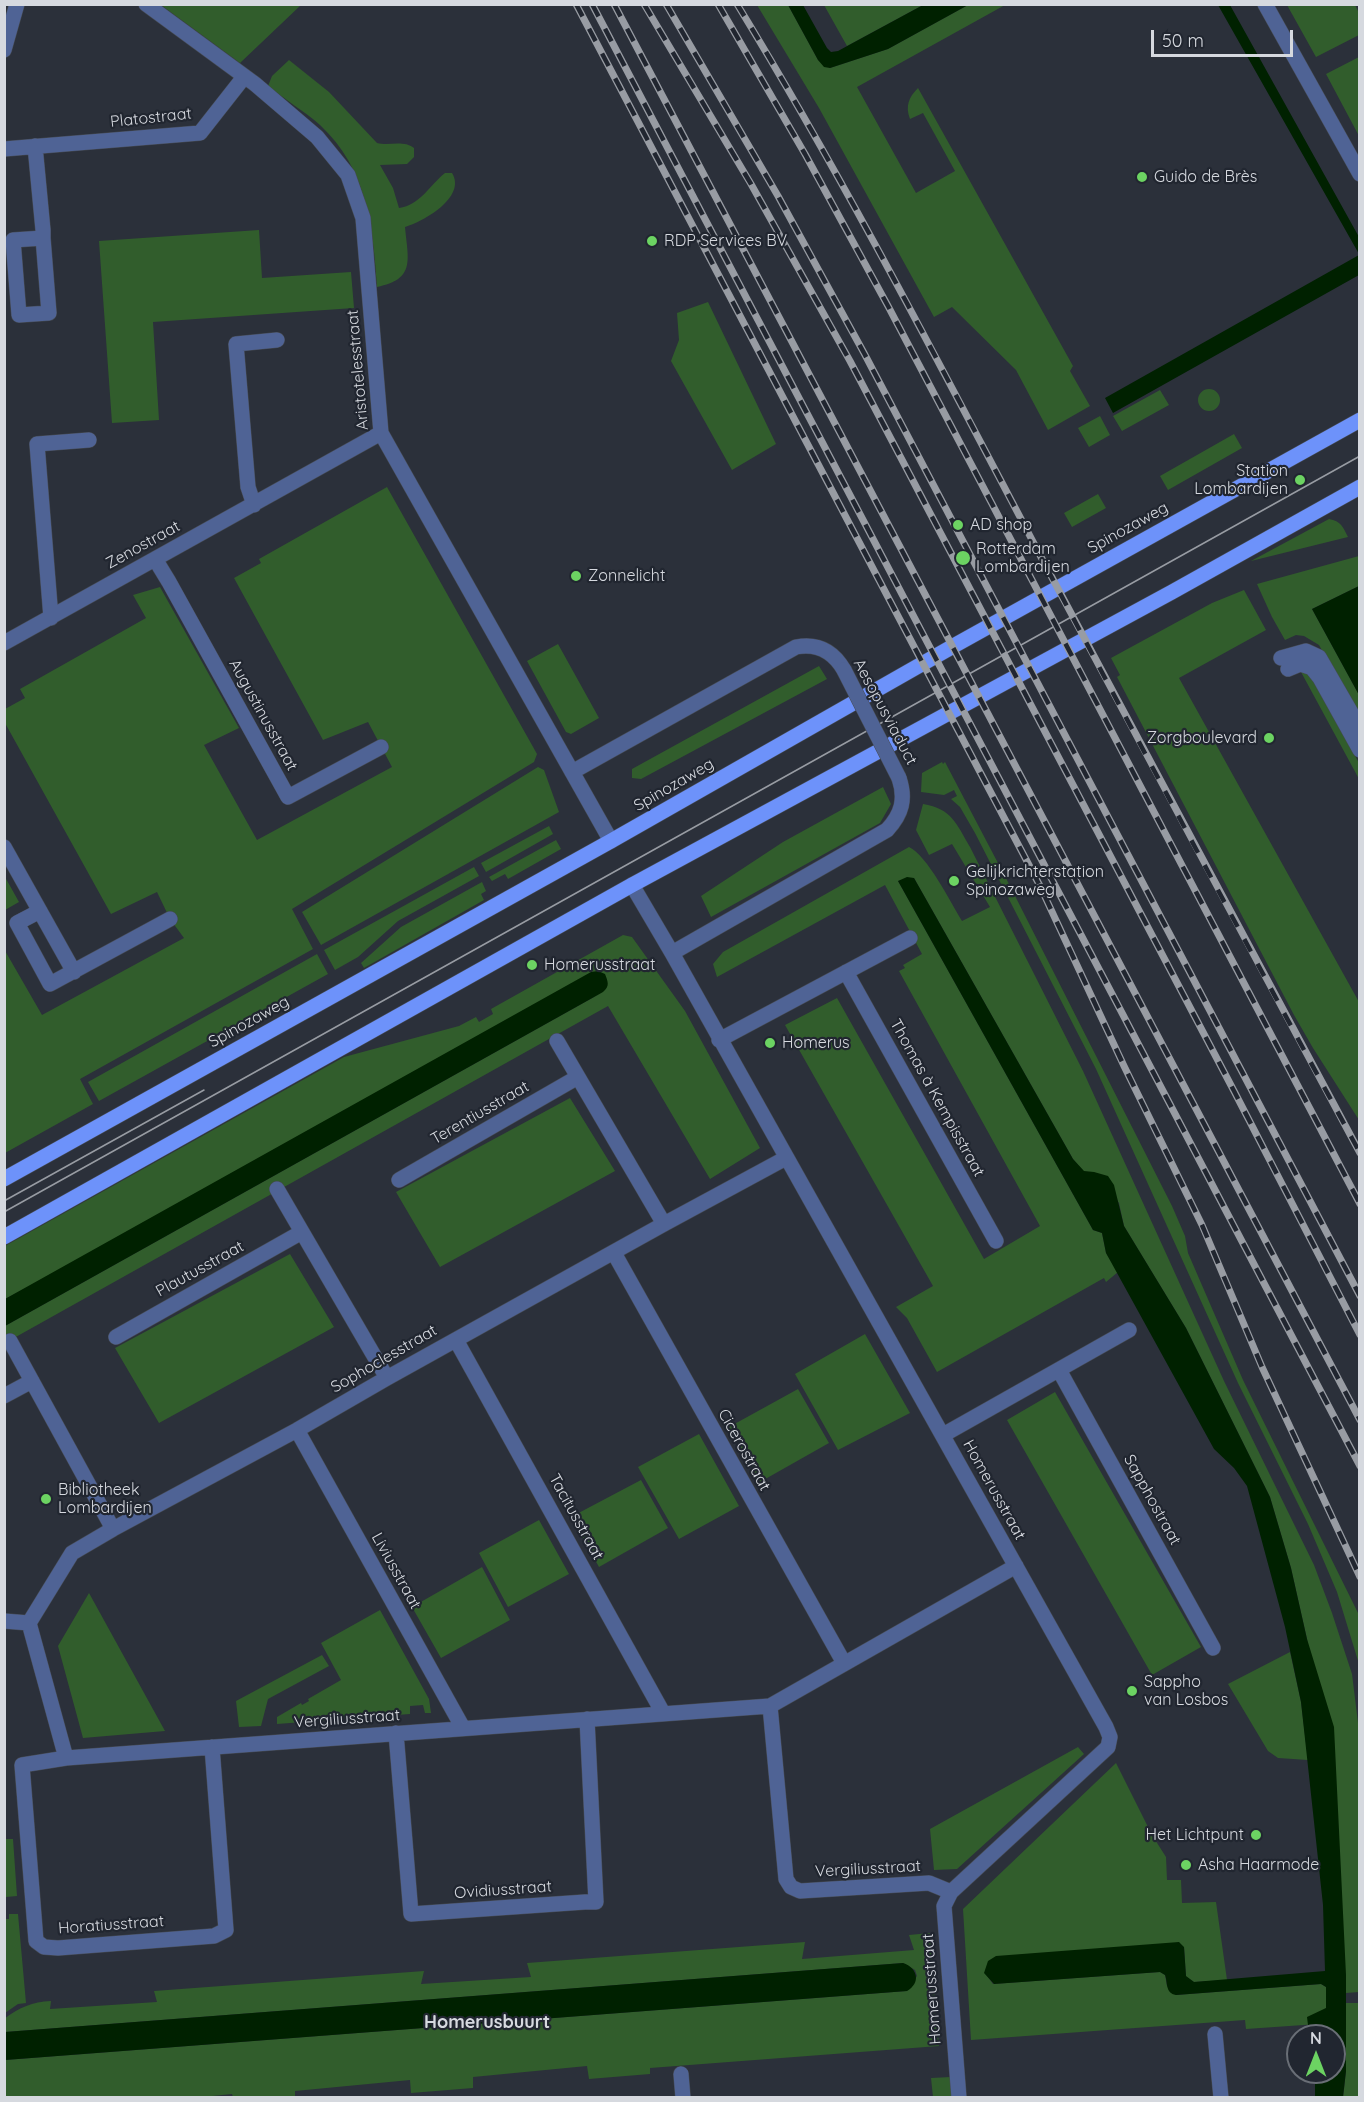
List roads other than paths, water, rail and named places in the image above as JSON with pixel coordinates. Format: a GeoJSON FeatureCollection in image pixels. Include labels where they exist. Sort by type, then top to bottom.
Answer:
{"type":"FeatureCollection","features":[{"type":"Feature","properties":{"kind":"main road","name":"Spinozaweg"},"geometry":{"type":"LineString","coordinates":[[4,1179],[611,842],[1359,420]]}},
{"type":"Feature","properties":{"kind":"main road"},"geometry":{"type":"LineString","coordinates":[[4,1237],[632,885],[1172,592],[1359,487]]}},
{"type":"Feature","properties":{"kind":"street"},"geometry":{"type":"LineString","coordinates":[[4,50],[17,4]]}},
{"type":"Feature","properties":{"kind":"street","name":"Aristotelesstraat"},"geometry":{"type":"LineString","coordinates":[[146,4],[244,77],[317,137],[348,175],[363,218],[381,433],[611,842]]}},
{"type":"Feature","properties":{"kind":"street"},"geometry":{"type":"LineString","coordinates":[[1264,4],[1359,174]]}},
{"type":"Feature","properties":{"kind":"street","name":"Platostraat"},"geometry":{"type":"LineString","coordinates":[[4,148],[200,133],[244,77]]}},
{"type":"Feature","properties":{"kind":"street"},"geometry":{"type":"LineString","coordinates":[[35,146],[43,238],[49,313],[19,315],[13,240],[43,238]]}},
{"type":"Feature","properties":{"kind":"street"},"geometry":{"type":"LineString","coordinates":[[254,505],[248,487],[236,344],[277,340]]}},
{"type":"Feature","properties":{"kind":"street","name":"Zenostraat"},"geometry":{"type":"LineString","coordinates":[[4,644],[381,433]]}},
{"type":"Feature","properties":{"kind":"street"},"geometry":{"type":"LineString","coordinates":[[51,618],[37,444],[89,440]]}},
{"type":"Feature","properties":{"kind":"street","name":"Augustinusstraat"},"geometry":{"type":"LineString","coordinates":[[155,559],[288,797],[381,747]]}},
{"type":"Feature","properties":{"kind":"street","name":"Aesopusviaduct"},"geometry":{"type":"LineString","coordinates":[[572,772],[796,647],[803,645],[823,648],[844,670],[899,778],[904,799],[898,816],[887,830],[672,953]]}},
{"type":"Feature","properties":{"kind":"street"},"geometry":{"type":"LineString","coordinates":[[1359,728],[1319,657],[1306,651],[1285,663],[1312,668],[1320,678],[1359,750]]}},
{"type":"Feature","properties":{"kind":"street"},"geometry":{"type":"LineString","coordinates":[[4,846],[74,972]]}},
{"type":"Feature","properties":{"kind":"street","name":"Homerusstraat"},"geometry":{"type":"LineString","coordinates":[[632,885],[943,1435],[1110,1737],[1108,1746],[951,1892],[944,1906],[959,2097]]}},
{"type":"Feature","properties":{"kind":"street"},"geometry":{"type":"LineString","coordinates":[[40,911],[17,923],[50,984],[170,919]]}},
{"type":"Feature","properties":{"kind":"street"},"geometry":{"type":"LineString","coordinates":[[719,1040],[910,938]]}},
{"type":"Feature","properties":{"kind":"street","name":"Thomas à Kempisstraat"},"geometry":{"type":"LineString","coordinates":[[846,972],[996,1241]]}},
{"type":"Feature","properties":{"kind":"street"},"geometry":{"type":"LineString","coordinates":[[557,1041],[664,1224]]}},
{"type":"Feature","properties":{"kind":"street","name":"Terentiusstraat"},"geometry":{"type":"LineString","coordinates":[[399,1180],[578,1077]]}},
{"type":"Feature","properties":{"kind":"street","name":"Sophoclesstraat"},"geometry":{"type":"LineString","coordinates":[[29,1623],[72,1553],[786,1158]]}},
{"type":"Feature","properties":{"kind":"street"},"geometry":{"type":"LineString","coordinates":[[277,1189],[387,1378]]}},
{"type":"Feature","properties":{"kind":"street","name":"Plautusstraat"},"geometry":{"type":"LineString","coordinates":[[116,1337],[302,1232]]}},
{"type":"Feature","properties":{"kind":"street","name":"Cicerostraat"},"geometry":{"type":"LineString","coordinates":[[614,1253],[844,1663]]}},
{"type":"Feature","properties":{"kind":"street"},"geometry":{"type":"LineString","coordinates":[[943,1435],[1129,1330]]}},
{"type":"Feature","properties":{"kind":"street","name":"Tacitusstraat"},"geometry":{"type":"LineString","coordinates":[[456,1340],[663,1713]]}},
{"type":"Feature","properties":{"kind":"street"},"geometry":{"type":"LineString","coordinates":[[10,1341],[113,1529]]}},
{"type":"Feature","properties":{"kind":"street","name":"Sapphostraat"},"geometry":{"type":"LineString","coordinates":[[1059,1370],[1213,1648]]}},
{"type":"Feature","properties":{"kind":"street"},"geometry":{"type":"LineString","coordinates":[[4,1396],[32,1381]]}},
{"type":"Feature","properties":{"kind":"street","name":"Liviusstraat"},"geometry":{"type":"LineString","coordinates":[[297,1430],[463,1728]]}},
{"type":"Feature","properties":{"kind":"street","name":"Vergiliusstraat"},"geometry":{"type":"LineString","coordinates":[[66,1758],[770,1706],[1016,1566]]}},
{"type":"Feature","properties":{"kind":"street"},"geometry":{"type":"LineString","coordinates":[[4,1621],[29,1623],[66,1758]]}},
{"type":"Feature","properties":{"kind":"street","name":"Vergiliusstraat"},"geometry":{"type":"LineString","coordinates":[[770,1706],[786,1879],[791,1887],[800,1891],[929,1883],[951,1892]]}},
{"type":"Feature","properties":{"kind":"street","name":"Ovidiusstraat"},"geometry":{"type":"LineString","coordinates":[[396,1734],[411,1914],[596,1902],[587,1719]]}},
{"type":"Feature","properties":{"kind":"street","name":"Horatiusstraat"},"geometry":{"type":"LineString","coordinates":[[66,1758],[22,1765],[36,1941],[44,1947],[58,1948],[214,1936],[226,1930],[212,1748]]}},
{"type":"Feature","properties":{"kind":"street"},"geometry":{"type":"LineString","coordinates":[[1215,2034],[1221,2097]]}},
{"type":"Feature","properties":{"kind":"street"},"geometry":{"type":"LineString","coordinates":[[681,2074],[683,2097]]}},
{"type":"Feature","properties":{"kind":"tram line"},"geometry":{"type":"LineString","coordinates":[[4,1212],[1360,456]]}},
{"type":"Feature","properties":{"kind":"tram line"},"geometry":{"type":"LineString","coordinates":[[4,1201],[204,1090]]}},
{"type":"Feature","properties":{"kind":"railway"},"geometry":{"type":"LineString","coordinates":[[576,4],[1040,886],[1124,1066],[1202,1225],[1262,1367],[1360,1577]]}},
{"type":"Feature","properties":{"kind":"railway"},"geometry":{"type":"LineString","coordinates":[[592,4],[1360,1466]]}},
{"type":"Feature","properties":{"kind":"railway"},"geometry":{"type":"LineString","coordinates":[[614,4],[1360,1420]]}},
{"type":"Feature","properties":{"kind":"railway"},"geometry":{"type":"LineString","coordinates":[[644,4],[751,184],[850,361],[1360,1335]]}},
{"type":"Feature","properties":{"kind":"railway"},"geometry":{"type":"LineString","coordinates":[[666,4],[778,196],[864,353],[1360,1296]]}},
{"type":"Feature","properties":{"kind":"railway"},"geometry":{"type":"LineString","coordinates":[[718,4],[805,154],[888,306],[1360,1204]]}},
{"type":"Feature","properties":{"kind":"railway"},"geometry":{"type":"LineString","coordinates":[[737,4],[894,278],[1360,1153]]}},
{"type":"Feature","properties":{"kind":"place","name":"Guido de Brès"},"geometry":{"type":"Point","coordinates":[1142,177]}},
{"type":"Feature","properties":{"kind":"place","name":"RDP Services BV"},"geometry":{"type":"Point","coordinates":[652,241]}},
{"type":"Feature","properties":{"kind":"place","name":"Station Lombardijen"},"geometry":{"type":"Point","coordinates":[1300,480]}},
{"type":"Feature","properties":{"kind":"place","name":"AD shop"},"geometry":{"type":"Point","coordinates":[958,525]}},
{"type":"Feature","properties":{"kind":"place","name":"Rotterdam Lombardijen"},"geometry":{"type":"Point","coordinates":[963,558]}},
{"type":"Feature","properties":{"kind":"place","name":"Zonnelicht"},"geometry":{"type":"Point","coordinates":[576,576]}},
{"type":"Feature","properties":{"kind":"place","name":"Zorgboulevard"},"geometry":{"type":"Point","coordinates":[1269,738]}},
{"type":"Feature","properties":{"kind":"place","name":"Gelijkrichterstation Spinozaweg"},"geometry":{"type":"Point","coordinates":[954,881]}},
{"type":"Feature","properties":{"kind":"place","name":"Homerusstraat"},"geometry":{"type":"Point","coordinates":[532,965]}},
{"type":"Feature","properties":{"kind":"place","name":"Homerus"},"geometry":{"type":"Point","coordinates":[770,1043]}},
{"type":"Feature","properties":{"kind":"place","name":"Bibliotheek Lombardijen"},"geometry":{"type":"Point","coordinates":[46,1499]}},
{"type":"Feature","properties":{"kind":"place","name":"Sappho van Losbos"},"geometry":{"type":"Point","coordinates":[1132,1691]}},
{"type":"Feature","properties":{"kind":"place","name":"Het Lichtpunt"},"geometry":{"type":"Point","coordinates":[1256,1835]}},
{"type":"Feature","properties":{"kind":"place","name":"Asha Haarmode"},"geometry":{"type":"Point","coordinates":[1186,1865]}},
{"type":"Feature","properties":{"kind":"district","name":"Homerusbuurt"},"geometry":{"type":"Point","coordinates":[487,2023]}}]}
